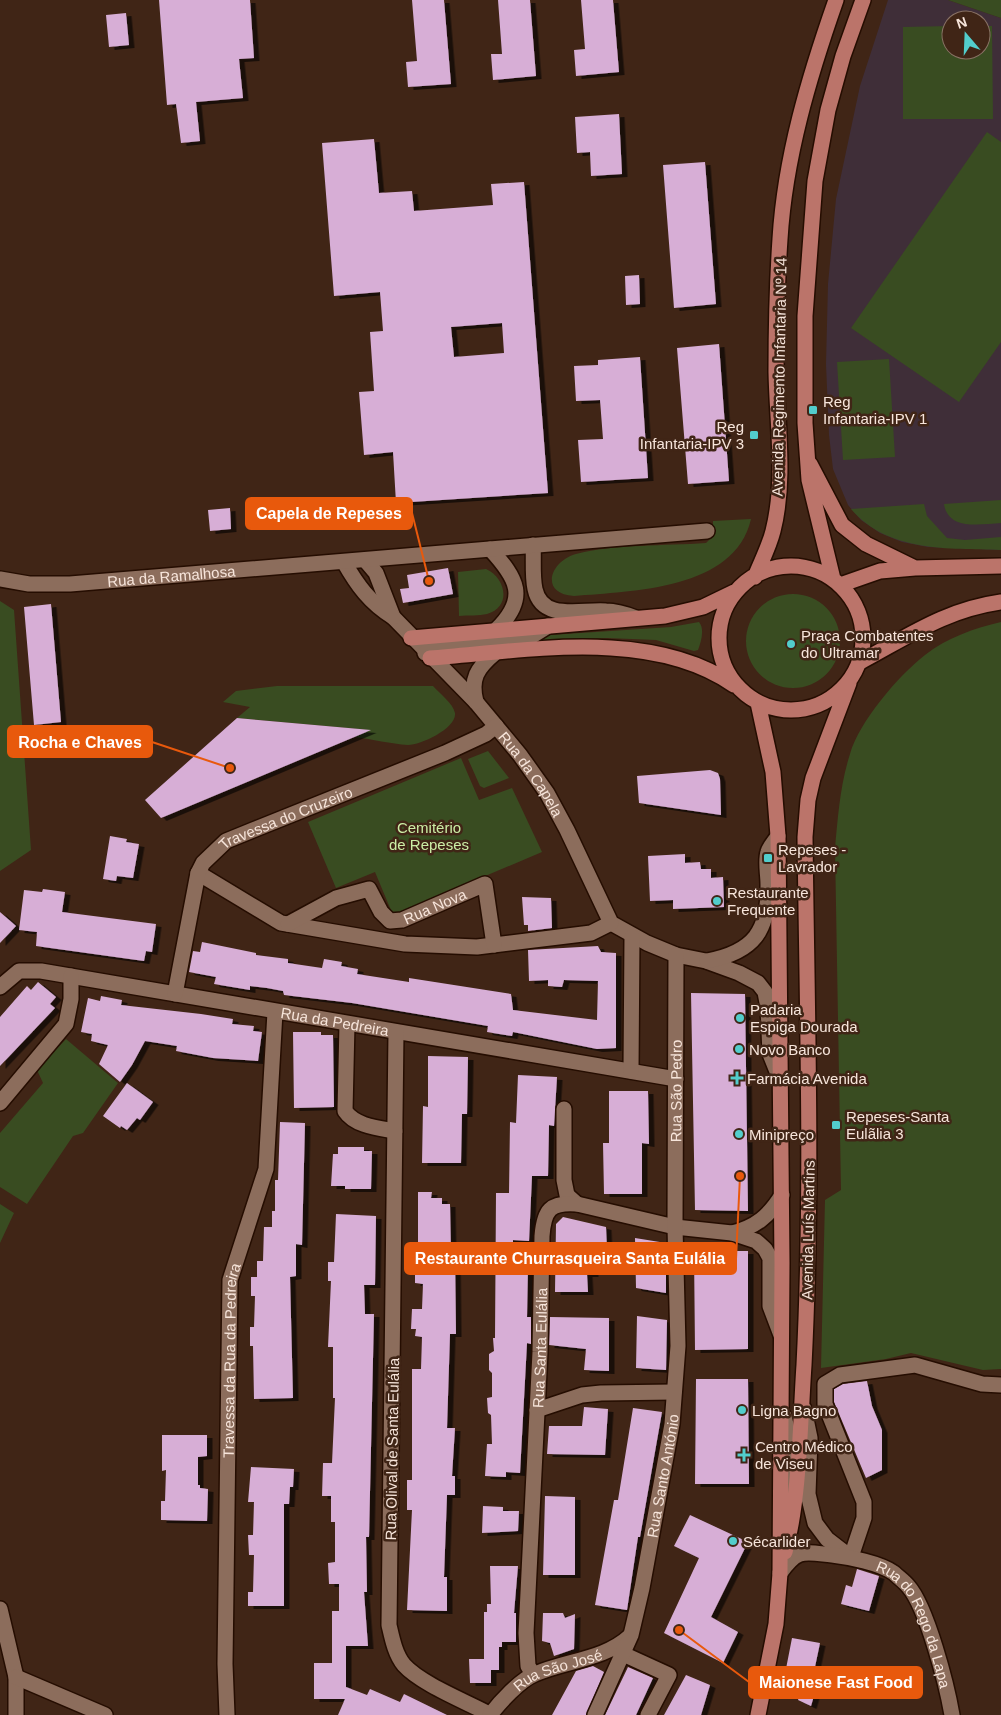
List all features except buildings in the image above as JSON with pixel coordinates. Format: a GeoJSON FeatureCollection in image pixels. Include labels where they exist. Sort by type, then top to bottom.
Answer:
{"type":"FeatureCollection","features":[{"type":"Feature","properties":{"kind":"main road","name":"Avenida Regimento Infantaria Nº 14"},"geometry":{"type":"LineString","coordinates":[[754,576],[770,543],[779,491],[776,370],[780,239],[785,186],[802,109],[820,45],[836,0]]}},
{"type":"Feature","properties":{"kind":"main road"},"geometry":{"type":"LineString","coordinates":[[837,582],[816,514],[807,461],[805,423],[806,316],[815,181],[828,110],[863,0]]}},
{"type":"Feature","properties":{"kind":"main road"},"geometry":{"type":"LineString","coordinates":[[807,461],[818,476],[842,525],[866,544],[915,568]]}},
{"type":"Feature","properties":{"kind":"main road"},"geometry":{"type":"LineString","coordinates":[[428,655],[624,648],[683,661],[722,677],[758,703],[782,710],[807,709],[830,700],[849,683],[860,662],[864,639],[861,616],[850,595],[837,582],[814,569],[794,566],[773,568],[754,576],[738,590],[726,608],[721,621],[720,649],[726,670],[738,688]]}},
{"type":"Feature","properties":{"kind":"main road"},"geometry":{"type":"LineString","coordinates":[[837,582],[880,571],[915,568],[1001,566]]}},
{"type":"Feature","properties":{"kind":"main road"},"geometry":{"type":"LineString","coordinates":[[411,638],[665,616],[696,609],[738,590]]}},
{"type":"Feature","properties":{"kind":"main road"},"geometry":{"type":"LineString","coordinates":[[860,662],[946,616],[965,608],[1001,602]]}},
{"type":"Feature","properties":{"kind":"main road","name":"Avenida Luís Martins"},"geometry":{"type":"LineString","coordinates":[[780,1573],[790,1534],[802,1398],[810,1258],[805,837],[808,800],[820,757],[849,683]]}},
{"type":"Feature","properties":{"kind":"main road","name":"Avenida Luís Martins"},"geometry":{"type":"LineString","coordinates":[[758,703],[773,772],[778,836],[782,1195],[780,1573],[776,1624],[761,1714]]}},
{"type":"Feature","properties":{"kind":"street","name":"Rua da Ramalhosa"},"geometry":{"type":"LineString","coordinates":[[0,579],[28,584],[70,584],[707,531]]}},
{"type":"Feature","properties":{"kind":"street"},"geometry":{"type":"LineString","coordinates":[[533,545],[535,589],[539,600],[545,606],[556,612],[621,612],[636,618]]}},
{"type":"Feature","properties":{"kind":"street"},"geometry":{"type":"LineString","coordinates":[[490,549],[512,576],[516,585],[517,595],[507,620],[496,630]]}},
{"type":"Feature","properties":{"kind":"street","name":"Rua da Capela"},"geometry":{"type":"LineString","coordinates":[[365,560],[376,573],[393,617],[411,638],[476,702],[520,755],[547,793],[567,830],[611,923]]}},
{"type":"Feature","properties":{"kind":"street"},"geometry":{"type":"LineString","coordinates":[[344,562],[366,596],[378,608],[393,617]]}},
{"type":"Feature","properties":{"kind":"street"},"geometry":{"type":"LineString","coordinates":[[428,655],[434,646],[527,638],[548,626]]}},
{"type":"Feature","properties":{"kind":"street"},"geometry":{"type":"LineString","coordinates":[[476,702],[473,681],[475,673],[495,653]]}},
{"type":"Feature","properties":{"kind":"street","name":"Travessa do Cruzeiro"},"geometry":{"type":"LineString","coordinates":[[175,994],[198,873],[209,856],[226,842],[445,753],[486,734],[496,726]]}},
{"type":"Feature","properties":{"kind":"street"},"geometry":{"type":"LineString","coordinates":[[706,961],[727,958],[740,952],[754,940],[765,923],[768,899],[768,852],[778,836]]}},
{"type":"Feature","properties":{"kind":"street","name":"Rua Nova"},"geometry":{"type":"LineString","coordinates":[[198,873],[281,923],[405,944],[494,945],[591,933],[611,923]]}},
{"type":"Feature","properties":{"kind":"street","name":"Rua Nova"},"geometry":{"type":"LineString","coordinates":[[288,924],[336,898],[369,889],[381,912],[390,921],[402,920],[485,884],[494,945]]}},
{"type":"Feature","properties":{"kind":"street"},"geometry":{"type":"LineString","coordinates":[[611,923],[632,937],[676,955],[706,961],[758,983],[765,992],[768,1008],[770,1054],[781,1080]]}},
{"type":"Feature","properties":{"kind":"street"},"geometry":{"type":"LineString","coordinates":[[631,1071],[632,937]]}},
{"type":"Feature","properties":{"kind":"street","name":"Rua São Pedro"},"geometry":{"type":"LineString","coordinates":[[675,1227],[676,955]]}},
{"type":"Feature","properties":{"kind":"street","name":"Rua da Pedreira"},"geometry":{"type":"LineString","coordinates":[[0,987],[19,971],[41,971],[676,1079]]}},
{"type":"Feature","properties":{"kind":"street"},"geometry":{"type":"LineString","coordinates":[[0,1103],[66,1024],[71,999],[71,976]]}},
{"type":"Feature","properties":{"kind":"street","name":"Travessa da Rua da Pedreira"},"geometry":{"type":"LineString","coordinates":[[227,1715],[225,1664],[230,1280],[266,1169],[276,1012]]}},
{"type":"Feature","properties":{"kind":"street"},"geometry":{"type":"LineString","coordinates":[[346,1024],[345,1111],[348,1116],[358,1122],[375,1128],[395,1131]]}},
{"type":"Feature","properties":{"kind":"street","name":"Rua Olival de Santa Eulália"},"geometry":{"type":"LineString","coordinates":[[396,1032],[389,1625],[394,1646],[403,1664],[418,1677],[490,1715]]}},
{"type":"Feature","properties":{"kind":"street"},"geometry":{"type":"LineString","coordinates":[[564,1109],[564,1180],[567,1195],[577,1204]]}},
{"type":"Feature","properties":{"kind":"street"},"geometry":{"type":"LineString","coordinates":[[732,1233],[747,1229],[761,1222],[773,1210],[782,1195]]}},
{"type":"Feature","properties":{"kind":"street","name":"Rua Santa Eulália"},"geometry":{"type":"LineString","coordinates":[[533,1674],[528,1666],[526,1656],[543,1220],[549,1209],[563,1203],[577,1204],[675,1227],[732,1233]]}},
{"type":"Feature","properties":{"kind":"street","name":"Rua Santo António"},"geometry":{"type":"LineString","coordinates":[[595,1715],[631,1635],[668,1451],[678,1346],[675,1227]]}},
{"type":"Feature","properties":{"kind":"street"},"geometry":{"type":"LineString","coordinates":[[732,1233],[756,1241],[765,1249],[770,1258],[770,1306],[782,1335]]}},
{"type":"Feature","properties":{"kind":"street"},"geometry":{"type":"LineString","coordinates":[[850,1557],[864,1518],[864,1502],[825,1404],[825,1384],[840,1375],[915,1365],[982,1384],[1001,1385]]}},
{"type":"Feature","properties":{"kind":"street"},"geometry":{"type":"LineString","coordinates":[[537,1410],[582,1395],[601,1392],[674,1392]]}},
{"type":"Feature","properties":{"kind":"street"},"geometry":{"type":"LineString","coordinates":[[802,1398],[810,1438],[808,1494],[814,1523],[827,1540],[850,1557]]}},
{"type":"Feature","properties":{"kind":"street"},"geometry":{"type":"LineString","coordinates":[[781,1400],[790,1443],[788,1502],[790,1534],[793,1543],[804,1552]]}},
{"type":"Feature","properties":{"kind":"street"},"geometry":{"type":"LineString","coordinates":[[780,1573],[791,1557],[804,1552],[850,1557]]}},
{"type":"Feature","properties":{"kind":"street","name":"Rua do Rego da Lapa"},"geometry":{"type":"LineString","coordinates":[[850,1557],[892,1572],[908,1586],[925,1622],[952,1715]]}},
{"type":"Feature","properties":{"kind":"street"},"geometry":{"type":"LineString","coordinates":[[0,1609],[16,1677],[16,1715]]}},
{"type":"Feature","properties":{"kind":"street","name":"Rua São José"},"geometry":{"type":"LineString","coordinates":[[490,1715],[502,1700],[533,1674],[599,1655],[619,1646],[631,1635]]}},
{"type":"Feature","properties":{"kind":"street"},"geometry":{"type":"LineString","coordinates":[[623,1654],[669,1674],[648,1715]]}},
{"type":"Feature","properties":{"kind":"street"},"geometry":{"type":"LineString","coordinates":[[16,1677],[105,1715]]}},
{"type":"Feature","properties":{"kind":"shaded area"},"geometry":{"type":"Polygon","coordinates":[[[888,0],[948,0],[977,10],[941,10],[941,60],[991,60],[991,15],[1001,18],[1001,550],[928,547],[902,542],[880,533],[861,520],[848,505],[833,469],[829,435],[826,364],[828,284],[836,199],[860,86],[888,0]]]}},
{"type":"Feature","properties":{"kind":"green space"},"geometry":{"type":"Polygon","coordinates":[[[948,0],[1001,0],[1001,18],[991,15],[991,10],[977,10],[948,0]]]}},
{"type":"Feature","properties":{"kind":"green space"},"geometry":{"type":"Polygon","coordinates":[[[941,26],[941,60],[991,60],[992,26],[993,119],[903,119],[903,27],[941,26]]]}},
{"type":"Feature","properties":{"kind":"green space"},"geometry":{"type":"Polygon","coordinates":[[[987,132],[1001,142],[1001,342],[959,402],[851,328],[987,132]]]}},
{"type":"Feature","properties":{"kind":"green space"},"geometry":{"type":"Polygon","coordinates":[[[889,359],[895,457],[843,460],[837,362],[889,359]]]}},
{"type":"Feature","properties":{"kind":"green space"},"geometry":{"type":"Polygon","coordinates":[[[1001,500],[1001,523],[975,525],[959,522],[952,518],[947,513],[944,504],[1001,500]]]}},
{"type":"Feature","properties":{"kind":"green space"},"geometry":{"type":"Polygon","coordinates":[[[924,504],[927,516],[947,538],[965,540],[1001,537],[1001,550],[940,548],[901,541],[883,534],[866,523],[851,509],[924,504]]]}},
{"type":"Feature","properties":{"kind":"green space"},"geometry":{"type":"Polygon","coordinates":[[[751,519],[741,542],[725,560],[703,573],[678,582],[624,592],[574,596],[563,594],[556,590],[552,584],[552,577],[560,563],[576,554],[607,548],[706,543],[713,536],[713,521],[751,519]]]}},
{"type":"Feature","properties":{"kind":"green space"},"geometry":{"type":"Polygon","coordinates":[[[486,569],[493,573],[502,585],[503,599],[500,605],[487,614],[459,616],[458,572],[486,569]]]}},
{"type":"Feature","properties":{"kind":"green space"},"geometry":{"type":"Polygon","coordinates":[[[793,594],[811,597],[826,608],[837,623],[840,641],[837,659],[826,674],[811,685],[793,688],[775,685],[760,674],[749,659],[746,641],[749,623],[760,608],[775,597],[793,594]]]}},
{"type":"Feature","properties":{"kind":"green space"},"geometry":{"type":"Polygon","coordinates":[[[0,601],[14,610],[31,850],[0,871],[0,601]]]}},
{"type":"Feature","properties":{"kind":"green space"},"geometry":{"type":"Polygon","coordinates":[[[699,622],[702,628],[701,639],[698,650],[694,651],[656,640],[607,638],[540,641],[550,635],[671,627],[699,622]]]}},
{"type":"Feature","properties":{"kind":"green space"},"geometry":{"type":"Polygon","coordinates":[[[1001,622],[1001,1369],[983,1370],[911,1353],[886,1359],[821,1368],[825,1200],[841,1190],[835,848],[844,777],[850,754],[862,728],[881,700],[914,664],[933,649],[951,639],[981,627],[1001,622]]]}},
{"type":"Feature","properties":{"kind":"green space"},"geometry":{"type":"Polygon","coordinates":[[[277,686],[433,686],[446,698],[454,709],[454,719],[437,735],[408,745],[355,737],[369,730],[237,718],[250,707],[223,702],[236,691],[277,686]]]}},
{"type":"Feature","properties":{"kind":"green space"},"geometry":{"type":"Polygon","coordinates":[[[488,751],[509,778],[484,788],[480,786],[468,759],[488,751]]]}},
{"type":"Feature","properties":{"kind":"green space","name":"Cemitério de Repeses"},"geometry":{"type":"Polygon","coordinates":[[[461,758],[479,800],[512,788],[542,852],[393,915],[375,872],[336,888],[308,822],[461,758]]]}},
{"type":"Feature","properties":{"kind":"green space"},"geometry":{"type":"Polygon","coordinates":[[[66,1039],[118,1083],[83,1133],[73,1136],[27,1204],[0,1187],[0,1133],[43,1083],[37,1070],[66,1039]]]}},
{"type":"Feature","properties":{"kind":"green space"},"geometry":{"type":"Polygon","coordinates":[[[0,1204],[14,1213],[0,1243],[0,1204]]]}},
{"type":"Feature","properties":{"kind":"place","name":"Reg Infantaria-IPV 1"},"geometry":{"type":"Point","coordinates":[813,410]}},
{"type":"Feature","properties":{"kind":"place","name":"Reg Infantaria-IPV 3"},"geometry":{"type":"Point","coordinates":[754,435]}},
{"type":"Feature","properties":{"kind":"place","name":"Capela de Repeses"},"geometry":{"type":"Point","coordinates":[429,581]}},
{"type":"Feature","properties":{"kind":"place","name":"Praça Combatentes do Ultramar"},"geometry":{"type":"Point","coordinates":[791,644]}},
{"type":"Feature","properties":{"kind":"place","name":"Rocha e Chaves"},"geometry":{"type":"Point","coordinates":[230,768]}},
{"type":"Feature","properties":{"kind":"place","name":"Repeses - Lavrador"},"geometry":{"type":"Point","coordinates":[768,858]}},
{"type":"Feature","properties":{"kind":"place","name":"Restaurante Frequente"},"geometry":{"type":"Point","coordinates":[717,901]}},
{"type":"Feature","properties":{"kind":"place","name":"Padaria Espiga Dourada"},"geometry":{"type":"Point","coordinates":[740,1018]}},
{"type":"Feature","properties":{"kind":"place","name":"Novo Banco"},"geometry":{"type":"Point","coordinates":[739,1049]}},
{"type":"Feature","properties":{"kind":"place","name":"Farmácia Avenida"},"geometry":{"type":"Point","coordinates":[737,1078]}},
{"type":"Feature","properties":{"kind":"place","name":"Repeses-Santa Eulãlia 3"},"geometry":{"type":"Point","coordinates":[836,1125]}},
{"type":"Feature","properties":{"kind":"place","name":"Minipreço"},"geometry":{"type":"Point","coordinates":[739,1134]}},
{"type":"Feature","properties":{"kind":"place","name":"Restaurante Churrasqueira Santa Eulália"},"geometry":{"type":"Point","coordinates":[740,1176]}},
{"type":"Feature","properties":{"kind":"place","name":"Ligna Bagno"},"geometry":{"type":"Point","coordinates":[742,1410]}},
{"type":"Feature","properties":{"kind":"place","name":"Centro Médico de Viseu"},"geometry":{"type":"Point","coordinates":[744,1455]}},
{"type":"Feature","properties":{"kind":"place","name":"Sécarlider"},"geometry":{"type":"Point","coordinates":[733,1541]}},
{"type":"Feature","properties":{"kind":"place","name":"Maionese Fast Food"},"geometry":{"type":"Point","coordinates":[679,1630]}}]}
